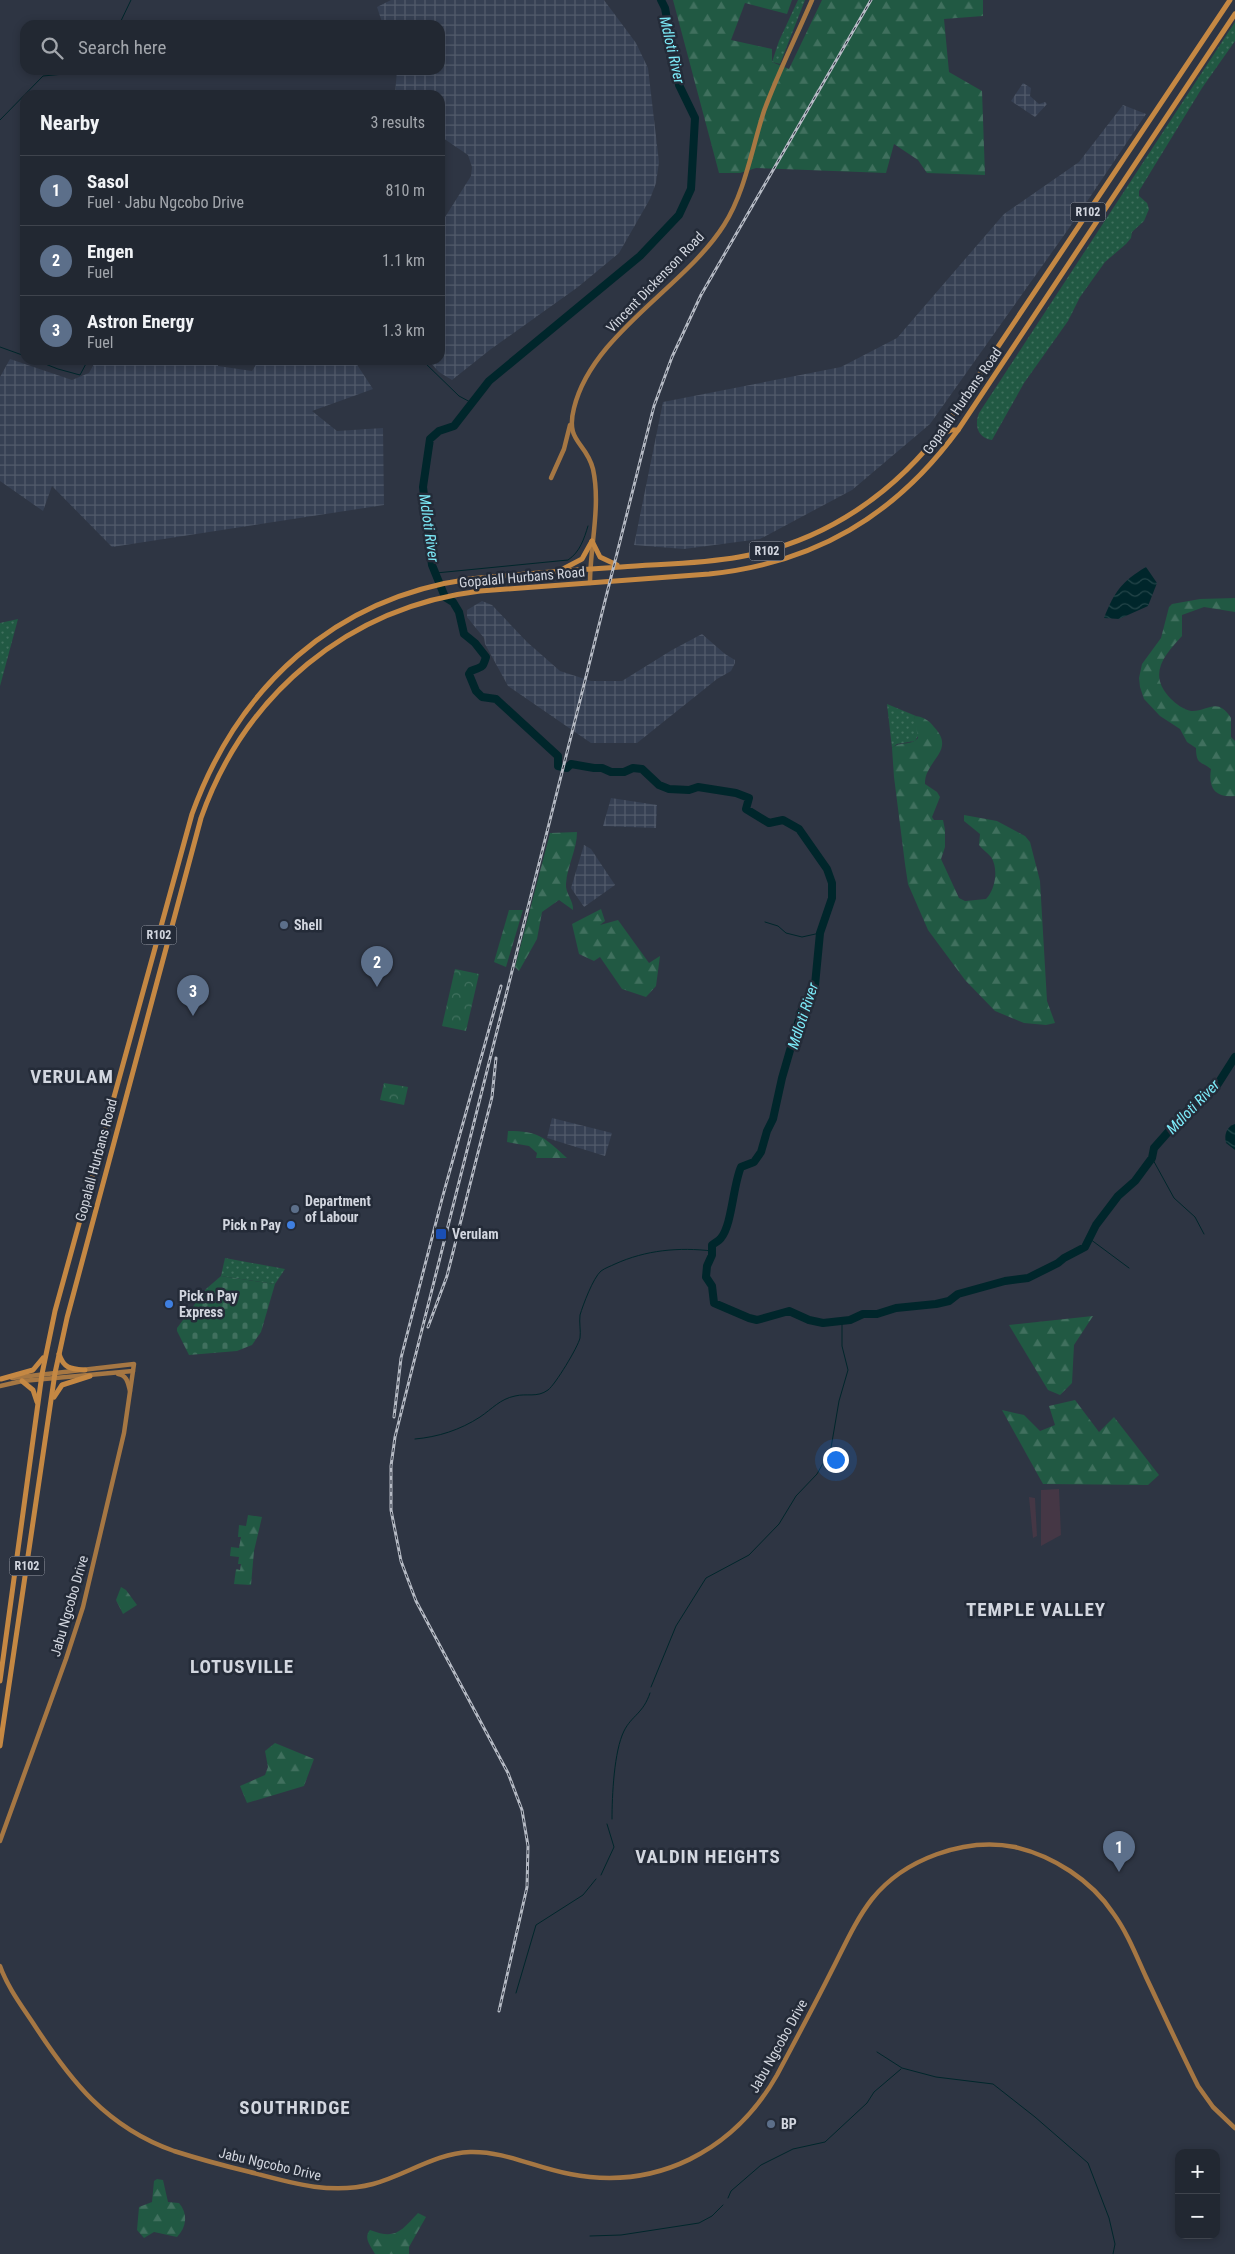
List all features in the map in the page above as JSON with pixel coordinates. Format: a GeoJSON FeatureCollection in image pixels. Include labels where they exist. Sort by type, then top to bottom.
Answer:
{"type":"FeatureCollection","features":[{"type":"Feature","properties":{"kind":"main road","name":"Vincent Dickenson Road"},"geometry":{"type":"LineString","coordinates":[[551,478],[564,449],[579,390],[603,354],[706,246],[728,219],[771,93],[812,0]]}},
{"type":"Feature","properties":{"kind":"main road","name":"Gopalall Hurbans Road"},"geometry":{"type":"LineString","coordinates":[[0,1682],[42,1377],[68,1262],[89,1194],[187,831],[200,790],[211,765],[242,715],[269,682],[300,653],[338,626],[360,614],[413,592],[450,582],[494,576],[738,558],[772,550],[815,534],[852,514],[887,489],[909,470],[938,437],[1230,0]]}},
{"type":"Feature","properties":{"kind":"main road","name":"Gopalall Hurbans Road"},"geometry":{"type":"LineString","coordinates":[[0,1746],[55,1376],[83,1253],[203,812],[221,770],[249,724],[297,672],[322,652],[352,632],[411,606],[460,594],[505,588],[727,572],[778,562],[804,553],[848,532],[890,504],[922,475],[958,430],[1235,14]]}},
{"type":"Feature","properties":{"kind":"main road"},"geometry":{"type":"LineString","coordinates":[[952,416],[953,426],[958,430]]}},
{"type":"Feature","properties":{"kind":"main road"},"geometry":{"type":"LineString","coordinates":[[570,424],[573,434],[590,460],[593,469],[595,506],[590,583]]}},
{"type":"Feature","properties":{"kind":"main road"},"geometry":{"type":"LineString","coordinates":[[938,437],[951,430],[958,430]]}},
{"type":"Feature","properties":{"kind":"main road"},"geometry":{"type":"LineString","coordinates":[[592,541],[600,557],[605,562],[621,567]]}},
{"type":"Feature","properties":{"kind":"main road"},"geometry":{"type":"LineString","coordinates":[[558,571],[582,559],[592,541]]}},
{"type":"Feature","properties":{"kind":"main road"},"geometry":{"type":"LineString","coordinates":[[59,1353],[66,1367],[85,1370]]}},
{"type":"Feature","properties":{"kind":"main road"},"geometry":{"type":"LineString","coordinates":[[0,1380],[33,1370],[46,1354]]}},
{"type":"Feature","properties":{"kind":"main road","name":"Jabu Ngcobo Drive"},"geometry":{"type":"LineString","coordinates":[[0,1841],[80,1617],[113,1480],[131,1394],[134,1364],[55,1376]]}},
{"type":"Feature","properties":{"kind":"main road","name":"Jabu Ngcobo Drive"},"geometry":{"type":"LineString","coordinates":[[0,1380],[55,1376],[90,1376],[133,1370]]}},
{"type":"Feature","properties":{"kind":"main road"},"geometry":{"type":"LineString","coordinates":[[111,1373],[124,1376],[128,1381],[131,1394]]}},
{"type":"Feature","properties":{"kind":"main road"},"geometry":{"type":"LineString","coordinates":[[48,1421],[55,1394],[62,1385],[90,1376]]}},
{"type":"Feature","properties":{"kind":"main road","name":"Jabu Ngcobo Drive"},"geometry":{"type":"LineString","coordinates":[[0,1386],[42,1377]]}},
{"type":"Feature","properties":{"kind":"main road"},"geometry":{"type":"LineString","coordinates":[[22,1382],[33,1390],[38,1404]]}},
{"type":"Feature","properties":{"kind":"main road","name":"Jabu Ngcobo Drive"},"geometry":{"type":"LineString","coordinates":[[0,1966],[43,2038],[82,2091],[118,2122],[150,2141],[174,2151],[298,2184],[336,2189],[374,2184],[434,2161],[469,2152],[507,2156],[581,2176],[630,2177],[660,2171],[692,2159],[722,2140],[748,2117],[769,2089],[862,1914],[884,1887],[908,1869],[945,1852],[977,1846],[1007,1846],[1034,1853],[1057,1864],[1085,1882],[1105,1901],[1128,1938],[1198,2086],[1213,2107],[1235,2128]]}},
{"type":"Feature","properties":{"kind":"shaded area"},"geometry":{"type":"Polygon","coordinates":[[[391,0],[604,0],[636,43],[648,68],[659,162],[656,183],[650,199],[619,253],[578,287],[491,349],[452,380],[439,372],[433,365],[445,365],[445,217],[471,176],[472,167],[468,155],[445,139],[445,90],[395,90],[397,75],[445,75],[445,20],[381,20],[377,7],[391,0]]]}},
{"type":"Feature","properties":{"kind":"shaded area"},"geometry":{"type":"Polygon","coordinates":[[[1023,83],[1031,88],[1030,96],[1039,104],[1045,102],[1047,104],[1035,117],[1011,101],[1023,83]]]}},
{"type":"Feature","properties":{"kind":"shaded area"},"geometry":{"type":"Polygon","coordinates":[[[1123,105],[1146,114],[1067,231],[930,424],[852,490],[760,539],[684,549],[634,545],[663,402],[841,367],[897,338],[1004,214],[1079,162],[1123,105]]]}},
{"type":"Feature","properties":{"kind":"shaded area"},"geometry":{"type":"Polygon","coordinates":[[[10,359],[20,362],[20,365],[28,365],[72,380],[89,373],[93,365],[218,365],[252,371],[256,365],[357,365],[373,389],[312,411],[337,431],[383,428],[384,505],[112,547],[52,486],[43,511],[0,481],[0,377],[10,359]]]}},
{"type":"Feature","properties":{"kind":"shaded area"},"geometry":{"type":"Polygon","coordinates":[[[482,601],[492,605],[527,642],[560,671],[591,681],[622,681],[702,634],[735,660],[735,663],[731,671],[717,679],[637,743],[591,743],[508,686],[485,644],[484,638],[467,617],[467,610],[482,601]]]}},
{"type":"Feature","properties":{"kind":"shaded area"},"geometry":{"type":"Polygon","coordinates":[[[611,798],[657,805],[656,828],[603,826],[611,798]]]}},
{"type":"Feature","properties":{"kind":"shaded area"},"geometry":{"type":"Polygon","coordinates":[[[584,845],[591,849],[615,885],[584,907],[571,888],[584,845]]]}},
{"type":"Feature","properties":{"kind":"shaded area"},"geometry":{"type":"Polygon","coordinates":[[[552,1118],[612,1133],[605,1156],[547,1138],[552,1118]]]}},
{"type":"Feature","properties":{"kind":"shaded area"},"geometry":{"type":"Polygon","coordinates":[[[1059,1489],[1061,1535],[1041,1546],[1041,1490],[1059,1489]]]}},
{"type":"Feature","properties":{"kind":"shaded area"},"geometry":{"type":"Polygon","coordinates":[[[1029,1497],[1035,1498],[1037,1536],[1033,1538],[1029,1497]]]}},
{"type":"Feature","properties":{"kind":"green space"},"geometry":{"type":"Polygon","coordinates":[[[673,0],[792,0],[787,14],[745,3],[731,40],[772,49],[772,62],[789,69],[822,0],[983,0],[983,16],[944,19],[949,72],[982,91],[985,175],[927,173],[918,160],[894,144],[886,173],[756,168],[740,173],[719,173],[673,0]]]}},
{"type":"Feature","properties":{"kind":"green space"},"geometry":{"type":"Polygon","coordinates":[[[798,0],[805,0],[780,64],[772,62],[779,41],[798,0]]]}},
{"type":"Feature","properties":{"kind":"green space"},"geometry":{"type":"Polygon","coordinates":[[[1235,22],[1235,41],[1202,88],[1139,191],[1139,196],[1147,203],[1149,209],[1144,221],[1132,232],[1131,238],[1126,244],[1105,262],[1080,297],[1068,321],[1024,383],[992,440],[983,437],[977,427],[979,413],[1235,22]]]}},
{"type":"Feature","properties":{"kind":"green space"},"geometry":{"type":"Polygon","coordinates":[[[1235,598],[1235,612],[1204,607],[1182,615],[1182,636],[1164,658],[1159,673],[1164,690],[1180,706],[1191,711],[1197,711],[1217,706],[1226,711],[1231,718],[1231,737],[1235,741],[1235,796],[1228,796],[1214,790],[1210,776],[1211,769],[1198,760],[1196,748],[1187,742],[1180,729],[1160,716],[1144,699],[1139,678],[1142,664],[1161,638],[1169,607],[1172,604],[1200,599],[1235,598]]]}},
{"type":"Feature","properties":{"kind":"green space"},"geometry":{"type":"Polygon","coordinates":[[[18,619],[0,686],[0,623],[18,619]]]}},
{"type":"Feature","properties":{"kind":"green space"},"geometry":{"type":"Polygon","coordinates":[[[887,704],[916,716],[914,716],[919,734],[915,741],[897,744],[892,748],[887,704]]]}},
{"type":"Feature","properties":{"kind":"green space"},"geometry":{"type":"Polygon","coordinates":[[[914,716],[930,722],[940,735],[942,743],[941,750],[926,776],[925,784],[937,792],[940,797],[932,817],[934,820],[943,820],[945,847],[941,859],[959,898],[965,901],[986,899],[992,890],[995,879],[995,867],[991,857],[979,845],[980,834],[964,821],[964,815],[997,821],[1025,836],[1030,842],[1040,881],[1047,1001],[1055,1023],[1046,1025],[1024,1023],[995,1011],[965,980],[928,930],[908,884],[892,748],[912,742],[918,738],[914,716]]]}},
{"type":"Feature","properties":{"kind":"green space"},"geometry":{"type":"Polygon","coordinates":[[[577,832],[566,884],[573,910],[559,900],[542,912],[537,939],[519,971],[515,967],[550,833],[577,832]]]}},
{"type":"Feature","properties":{"kind":"green space"},"geometry":{"type":"Polygon","coordinates":[[[601,909],[605,921],[600,925],[618,920],[649,963],[660,956],[656,986],[646,997],[622,989],[600,957],[594,961],[579,954],[572,924],[601,909]]]}},
{"type":"Feature","properties":{"kind":"green space"},"geometry":{"type":"Polygon","coordinates":[[[509,910],[523,910],[506,967],[494,962],[509,910]]]}},
{"type":"Feature","properties":{"kind":"green space"},"geometry":{"type":"Polygon","coordinates":[[[455,969],[479,974],[466,1031],[442,1026],[455,969]]]}},
{"type":"Feature","properties":{"kind":"green space"},"geometry":{"type":"Polygon","coordinates":[[[384,1083],[408,1087],[404,1105],[380,1100],[384,1083]]]}},
{"type":"Feature","properties":{"kind":"green space"},"geometry":{"type":"Polygon","coordinates":[[[508,1131],[534,1134],[546,1140],[567,1158],[536,1158],[537,1153],[529,1146],[507,1142],[508,1131]]]}},
{"type":"Feature","properties":{"kind":"green space"},"geometry":{"type":"Polygon","coordinates":[[[225,1258],[285,1269],[275,1284],[221,1276],[225,1258]]]}},
{"type":"Feature","properties":{"kind":"green space"},"geometry":{"type":"Polygon","coordinates":[[[221,1276],[275,1284],[261,1332],[252,1345],[237,1351],[189,1355],[177,1328],[206,1289],[221,1276]]]}},
{"type":"Feature","properties":{"kind":"green space"},"geometry":{"type":"Polygon","coordinates":[[[1093,1316],[1074,1345],[1072,1383],[1060,1395],[1048,1390],[1009,1325],[1093,1316]]]}},
{"type":"Feature","properties":{"kind":"green space"},"geometry":{"type":"Polygon","coordinates":[[[1075,1400],[1099,1432],[1114,1417],[1159,1475],[1148,1485],[1043,1484],[1002,1410],[1024,1415],[1040,1431],[1055,1425],[1049,1406],[1075,1400]]]}},
{"type":"Feature","properties":{"kind":"green space"},"geometry":{"type":"Polygon","coordinates":[[[248,1515],[262,1517],[254,1551],[251,1585],[234,1584],[236,1569],[240,1570],[241,1564],[238,1564],[239,1557],[230,1556],[231,1547],[239,1548],[241,1537],[238,1537],[239,1525],[246,1526],[248,1515]]]}},
{"type":"Feature","properties":{"kind":"green space"},"geometry":{"type":"Polygon","coordinates":[[[121,1587],[126,1590],[137,1605],[123,1614],[116,1600],[121,1587]]]}},
{"type":"Feature","properties":{"kind":"green space"},"geometry":{"type":"Polygon","coordinates":[[[275,1743],[314,1759],[304,1786],[247,1803],[240,1786],[265,1775],[268,1767],[265,1751],[275,1743]]]}},
{"type":"Feature","properties":{"kind":"green space"},"geometry":{"type":"Polygon","coordinates":[[[157,2179],[163,2180],[168,2202],[179,2203],[184,2211],[183,2229],[177,2237],[154,2232],[144,2238],[137,2230],[139,2207],[152,2202],[154,2181],[157,2179]]]}},
{"type":"Feature","properties":{"kind":"green space"},"geometry":{"type":"Polygon","coordinates":[[[418,2213],[426,2217],[409,2247],[409,2254],[375,2254],[367,2239],[370,2230],[392,2234],[407,2225],[418,2213]]]}},
{"type":"Feature","properties":{"kind":"water"},"geometry":{"type":"Polygon","coordinates":[[[1146,567],[1157,583],[1148,606],[1119,619],[1104,618],[1115,594],[1125,582],[1146,567]]]}},
{"type":"Feature","properties":{"kind":"water"},"geometry":{"type":"Polygon","coordinates":[[[1235,1124],[1235,1150],[1226,1143],[1225,1137],[1228,1129],[1235,1124]]]}},
{"type":"Feature","properties":{"kind":"waterway"},"geometry":{"type":"LineString","coordinates":[[121,20],[131,0]]}},
{"type":"Feature","properties":{"kind":"waterway","name":"Mdloti River"},"geometry":{"type":"LineString","coordinates":[[661,0],[665,8],[679,85],[695,118],[691,189],[679,215],[640,256],[489,381],[454,426],[439,431],[430,439],[423,487],[432,565],[445,597],[453,602],[459,612],[464,634],[475,643],[486,657],[482,666],[471,671],[469,674],[476,691],[482,697],[496,699],[558,756],[558,766],[567,768],[571,764],[602,768],[611,772],[624,772],[633,768],[642,769],[659,785],[669,789],[689,790],[698,787],[736,793],[749,798],[746,809],[769,823],[783,820],[799,829],[827,869],[832,883],[832,898],[820,933],[815,985],[802,1009],[782,1078],[773,1119],[767,1131],[761,1152],[754,1162],[741,1167],[728,1224],[720,1239],[712,1245],[712,1255],[707,1266],[706,1277],[712,1286],[714,1303],[757,1320],[789,1311],[809,1320],[823,1323],[850,1320],[863,1314],[877,1314],[896,1308],[936,1304],[949,1301],[958,1294],[1005,1281],[1028,1278],[1085,1247],[1096,1225],[1118,1196],[1135,1181],[1152,1158],[1154,1148],[1185,1113],[1202,1097],[1214,1090],[1235,1057]]}},
{"type":"Feature","properties":{"kind":"waterway"},"geometry":{"type":"LineString","coordinates":[[29,90],[43,76],[54,75]]}},
{"type":"Feature","properties":{"kind":"waterway"},"geometry":{"type":"LineString","coordinates":[[0,120],[20,100]]}},
{"type":"Feature","properties":{"kind":"waterway"},"geometry":{"type":"LineString","coordinates":[[0,347],[20,354]]}},
{"type":"Feature","properties":{"kind":"waterway"},"geometry":{"type":"LineString","coordinates":[[48,365],[80,375],[85,365]]}},
{"type":"Feature","properties":{"kind":"waterway"},"geometry":{"type":"LineString","coordinates":[[427,365],[459,396],[472,403]]}},
{"type":"Feature","properties":{"kind":"waterway"},"geometry":{"type":"LineString","coordinates":[[436,573],[568,560],[579,549],[588,526]]}},
{"type":"Feature","properties":{"kind":"waterway"},"geometry":{"type":"LineString","coordinates":[[765,922],[778,926],[786,933],[802,937],[820,933]]}},
{"type":"Feature","properties":{"kind":"waterway"},"geometry":{"type":"LineString","coordinates":[[1152,1158],[1174,1198],[1195,1217],[1204,1234]]}},
{"type":"Feature","properties":{"kind":"waterway"},"geometry":{"type":"LineString","coordinates":[[1090,1239],[1129,1268]]}},
{"type":"Feature","properties":{"kind":"waterway"},"geometry":{"type":"LineString","coordinates":[[415,1439],[432,1437],[457,1429],[472,1422],[510,1397],[536,1395],[548,1390],[561,1374],[578,1343],[580,1338],[581,1311],[592,1285],[598,1274],[603,1270],[627,1259],[651,1253],[687,1249],[712,1251]]}},
{"type":"Feature","properties":{"kind":"waterway"},"geometry":{"type":"LineString","coordinates":[[831,1448],[839,1401],[848,1370],[842,1346],[842,1320]]}},
{"type":"Feature","properties":{"kind":"waterway"},"geometry":{"type":"LineString","coordinates":[[651,1687],[676,1626],[706,1578],[749,1555],[779,1524],[796,1496],[817,1474],[827,1456]]}},
{"type":"Feature","properties":{"kind":"waterway"},"geometry":{"type":"LineString","coordinates":[[612,1819],[614,1774],[621,1740],[627,1726],[644,1706],[650,1693]]}},
{"type":"Feature","properties":{"kind":"waterway"},"geometry":{"type":"LineString","coordinates":[[601,1875],[614,1847],[607,1824]]}},
{"type":"Feature","properties":{"kind":"waterway"},"geometry":{"type":"LineString","coordinates":[[516,1993],[536,1925],[583,1895],[596,1879]]}},
{"type":"Feature","properties":{"kind":"waterway"},"geometry":{"type":"LineString","coordinates":[[877,2052],[902,2068],[936,2077],[993,2084],[1035,2117],[1088,2163],[1109,2218],[1115,2244],[1113,2254]]}},
{"type":"Feature","properties":{"kind":"waterway"},"geometry":{"type":"LineString","coordinates":[[728,2198],[731,2191],[761,2165],[793,2149],[825,2142],[867,2103],[874,2092],[901,2069]]}},
{"type":"Feature","properties":{"kind":"waterway"},"geometry":{"type":"LineString","coordinates":[[590,2236],[621,2235],[699,2223],[712,2216],[723,2205]]}},
{"type":"Feature","properties":{"kind":"railway"},"geometry":{"type":"LineString","coordinates":[[499,2011],[527,1887],[528,1846],[522,1810],[508,1773],[416,1601],[401,1561],[391,1510],[391,1466],[395,1437],[654,406],[672,357],[701,295],[871,0]]}},
{"type":"Feature","properties":{"kind":"railway"},"geometry":{"type":"LineString","coordinates":[[394,1417],[401,1358],[442,1199],[501,986]]}},
{"type":"Feature","properties":{"kind":"railway"},"geometry":{"type":"LineString","coordinates":[[428,1327],[447,1276],[492,1097],[496,1058]]}},
{"type":"Feature","properties":{"kind":"place","name":"Shell"},"geometry":{"type":"Point","coordinates":[284,925]}},
{"type":"Feature","properties":{"kind":"place","name":"Engen"},"geometry":{"type":"Point","coordinates":[377,987]}},
{"type":"Feature","properties":{"kind":"place","name":"Astron Energy"},"geometry":{"type":"Point","coordinates":[193,1016]}},
{"type":"Feature","properties":{"kind":"place","name":"Department of Labour"},"geometry":{"type":"Point","coordinates":[295,1209]}},
{"type":"Feature","properties":{"kind":"place","name":"Pick n Pay"},"geometry":{"type":"Point","coordinates":[291,1225]}},
{"type":"Feature","properties":{"kind":"place","name":"Verulam"},"geometry":{"type":"Point","coordinates":[441,1234]}},
{"type":"Feature","properties":{"kind":"place","name":"Pick n Pay Express"},"geometry":{"type":"Point","coordinates":[169,1304]}},
{"type":"Feature","properties":{"kind":"place","name":"Sasol"},"geometry":{"type":"Point","coordinates":[1119,1872]}},
{"type":"Feature","properties":{"kind":"place","name":"BP"},"geometry":{"type":"Point","coordinates":[771,2124]}},
{"type":"Feature","properties":{"kind":"district","name":"VERULAM"},"geometry":{"type":"Point","coordinates":[72,1076]}},
{"type":"Feature","properties":{"kind":"district","name":"TEMPLE VALLEY"},"geometry":{"type":"Point","coordinates":[1036,1609]}},
{"type":"Feature","properties":{"kind":"district","name":"LOTUSVILLE"},"geometry":{"type":"Point","coordinates":[242,1666]}},
{"type":"Feature","properties":{"kind":"district","name":"VALDIN HEIGHTS"},"geometry":{"type":"Point","coordinates":[708,1856]}},
{"type":"Feature","properties":{"kind":"district","name":"SOUTHRIDGE"},"geometry":{"type":"Point","coordinates":[295,2107]}}]}
